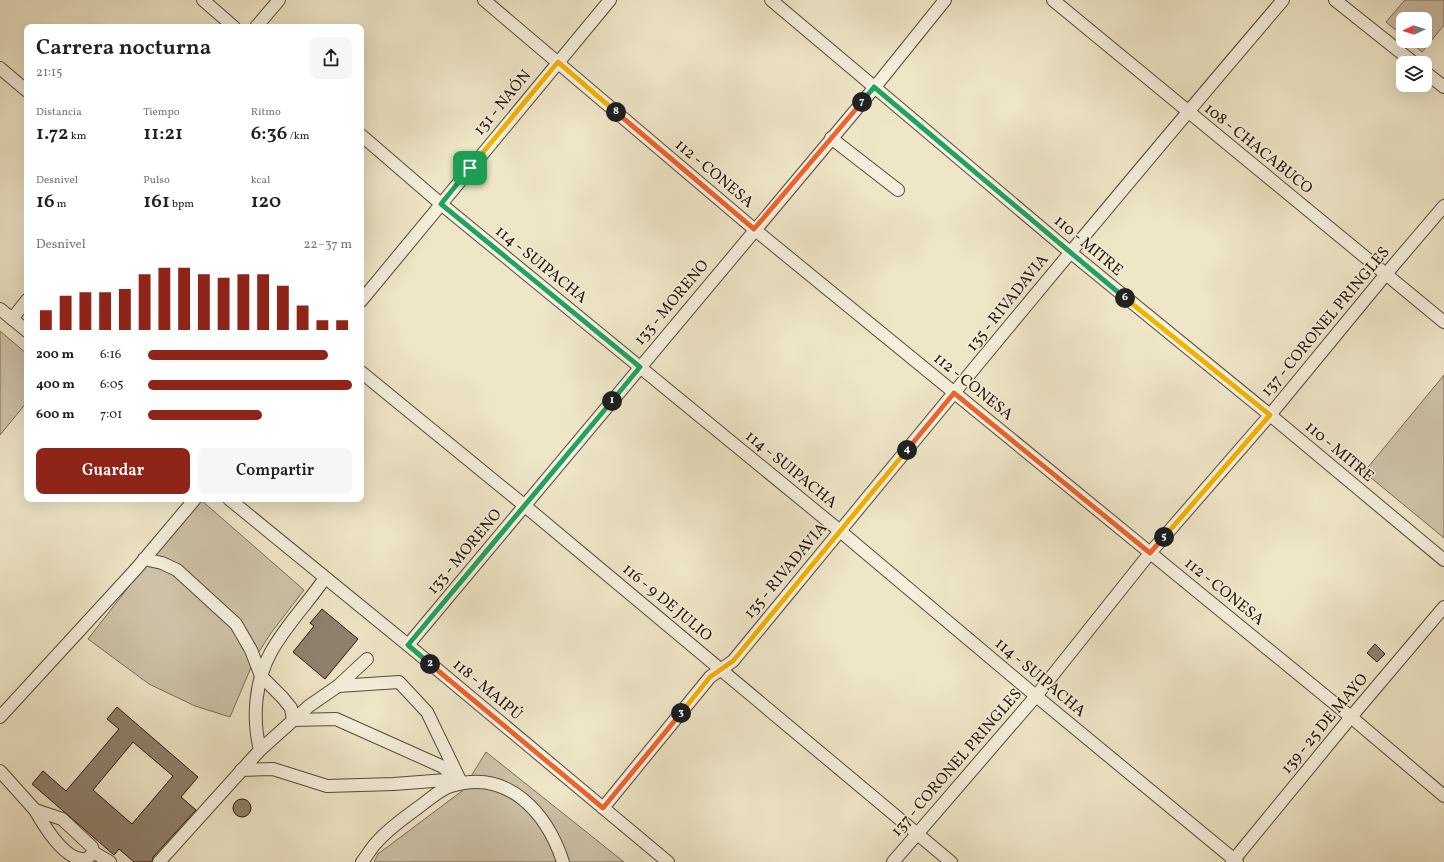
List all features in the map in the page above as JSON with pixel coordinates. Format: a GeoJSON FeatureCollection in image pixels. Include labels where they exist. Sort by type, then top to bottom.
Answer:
{"type":"FeatureCollection","features":[{"type":"Feature","properties":{"kind":"street"},"geometry":{"type":"LineString","coordinates":[[202,0],[230,24]]}},
{"type":"Feature","properties":{"kind":"street"},"geometry":{"type":"LineString","coordinates":[[259,24],[279,0]]}},
{"type":"Feature","properties":{"kind":"street","name":"112 - CONESA"},"geometry":{"type":"LineString","coordinates":[[484,0],[754,229],[1351,717],[1444,796]]}},
{"type":"Feature","properties":{"kind":"street","name":"131 - NAÓN"},"geometry":{"type":"LineString","coordinates":[[364,297],[610,0]]}},
{"type":"Feature","properties":{"kind":"street","name":"110 - MITRE"},"geometry":{"type":"LineString","coordinates":[[771,0],[1070,252],[1270,415],[1444,560]]}},
{"type":"Feature","properties":{"kind":"street","name":"133 - MORENO"},"geometry":{"type":"LineString","coordinates":[[408,645],[945,0]]}},
{"type":"Feature","properties":{"kind":"street","name":"108 - CHACABUCO"},"geometry":{"type":"LineString","coordinates":[[1053,0],[1444,322]]}},
{"type":"Feature","properties":{"kind":"street","name":"135 - RIVADAVIA"},"geometry":{"type":"LineString","coordinates":[[603,808],[710,677],[733,661],[1070,252],[1284,0]]}},
{"type":"Feature","properties":{"kind":"street"},"geometry":{"type":"LineString","coordinates":[[1335,0],[1405,56]]}},
{"type":"Feature","properties":{"kind":"street"},"geometry":{"type":"LineString","coordinates":[[0,68],[24,88]]}},
{"type":"Feature","properties":{"kind":"street"},"geometry":{"type":"LineString","coordinates":[[1432,78],[1444,87]]}},
{"type":"Feature","properties":{"kind":"street","name":"114 - SUIPACHA"},"geometry":{"type":"LineString","coordinates":[[364,138],[441,204],[840,531],[1235,861]]}},
{"type":"Feature","properties":{"kind":"street"},"geometry":{"type":"LineString","coordinates":[[831,138],[898,190]]}},
{"type":"Feature","properties":{"kind":"street","name":"137 - CORONEL PRINGLES"},"geometry":{"type":"LineString","coordinates":[[893,862],[1036,696],[1150,553],[1270,415],[1444,206]]}},
{"type":"Feature","properties":{"kind":"street"},"geometry":{"type":"LineString","coordinates":[[12,319],[24,304]]}},
{"type":"Feature","properties":{"kind":"street"},"geometry":{"type":"LineString","coordinates":[[0,309],[24,329]]}},
{"type":"Feature","properties":{"kind":"street","name":"116 - 9 DE JULIO"},"geometry":{"type":"LineString","coordinates":[[364,374],[722,669],[951,862]]}},
{"type":"Feature","properties":{"kind":"street"},"geometry":{"type":"LineString","coordinates":[[0,717],[136,569],[192,502]]}},
{"type":"Feature","properties":{"kind":"street","name":"118 - MAIPÚ"},"geometry":{"type":"LineString","coordinates":[[233,502],[408,645],[668,862]]}},
{"type":"Feature","properties":{"kind":"street"},"geometry":{"type":"LineString","coordinates":[[144,559],[162,563],[177,570],[236,624],[252,650],[261,676],[291,708],[293,720]]}},
{"type":"Feature","properties":{"kind":"street"},"geometry":{"type":"LineString","coordinates":[[260,750],[257,739],[256,707],[261,676],[271,652],[326,578]]}},
{"type":"Feature","properties":{"kind":"street","name":"139 - 25 DE MAYO"},"geometry":{"type":"LineString","coordinates":[[1235,861],[1351,717],[1444,607]]}},
{"type":"Feature","properties":{"kind":"street"},"geometry":{"type":"LineString","coordinates":[[159,862],[260,750],[309,706],[338,686],[368,659]]}},
{"type":"Feature","properties":{"kind":"street"},"geometry":{"type":"LineString","coordinates":[[338,686],[399,682],[427,712],[460,781]]}},
{"type":"Feature","properties":{"kind":"street"},"geometry":{"type":"LineString","coordinates":[[293,720],[336,719],[441,766],[460,781]]}},
{"type":"Feature","properties":{"kind":"street"},"geometry":{"type":"LineString","coordinates":[[241,770],[273,769],[327,786],[460,781],[495,784],[525,800],[542,818],[552,835],[563,862]]}},
{"type":"Feature","properties":{"kind":"street"},"geometry":{"type":"LineString","coordinates":[[0,771],[35,810],[50,838],[65,856],[74,861],[80,862],[86,859],[93,852]]}},
{"type":"Feature","properties":{"kind":"street"},"geometry":{"type":"LineString","coordinates":[[362,862],[376,843],[395,824],[440,791],[460,781]]}},
{"type":"Feature","properties":{"kind":"street"},"geometry":{"type":"LineString","coordinates":[[35,810],[62,819],[92,847],[93,852],[110,862]]}},
{"type":"Feature","properties":{"kind":"shaded area"},"geometry":{"type":"Polygon","coordinates":[[[1405,0],[1444,0],[1444,25],[1432,40],[1432,12],[1396,12],[1396,30],[1386,22],[1405,0]]]}},
{"type":"Feature","properties":{"kind":"shaded area"},"geometry":{"type":"Polygon","coordinates":[[[1417,48],[1425,48],[1422,52],[1417,48]]]}},
{"type":"Feature","properties":{"kind":"shaded area"},"geometry":{"type":"Polygon","coordinates":[[[0,331],[24,351],[24,406],[0,435],[0,331]]]}},
{"type":"Feature","properties":{"kind":"shaded area"},"geometry":{"type":"Polygon","coordinates":[[[1444,375],[1444,538],[1364,472],[1444,375]]]}},
{"type":"Feature","properties":{"kind":"shaded area"},"geometry":{"type":"Polygon","coordinates":[[[199,502],[203,502],[304,590],[271,633],[255,658],[230,717],[195,706],[149,684],[88,639],[151,558],[199,502]]]}},
{"type":"Feature","properties":{"kind":"shaded area"},"geometry":{"type":"Polygon","coordinates":[[[486,752],[624,862],[374,862],[378,854],[462,791],[486,752]]]}},
{"type":"Feature","properties":{"kind":"building"},"geometry":{"type":"Polygon","coordinates":[[[322,609],[358,639],[325,679],[293,652],[314,626],[310,623],[322,609]]]}},
{"type":"Feature","properties":{"kind":"building"},"geometry":{"type":"Polygon","coordinates":[[[1375,644],[1385,654],[1377,662],[1367,653],[1375,644]]]}},
{"type":"Feature","properties":{"kind":"building"},"geometry":{"type":"Polygon","coordinates":[[[117,707],[198,777],[181,797],[196,810],[153,857],[152,862],[134,862],[119,849],[114,855],[32,784],[43,771],[66,791],[119,729],[107,719],[117,707]],[[133,742],[93,790],[132,824],[173,776],[133,742]]]}},
{"type":"Feature","properties":{"kind":"building"},"geometry":{"type":"Polygon","coordinates":[[[238,799],[246,799],[251,804],[249,815],[246,817],[238,817],[233,812],[233,804],[238,799]]]}},
{"type":"Feature","properties":{"kind":"route"},"geometry":{"type":"LineString","coordinates":[[558,62],[754,229],[874,87],[1070,252],[1270,415],[1150,553],[954,393],[733,661],[710,677],[603,808],[408,645],[640,367],[441,204],[470,168],[558,62]]}}]}
